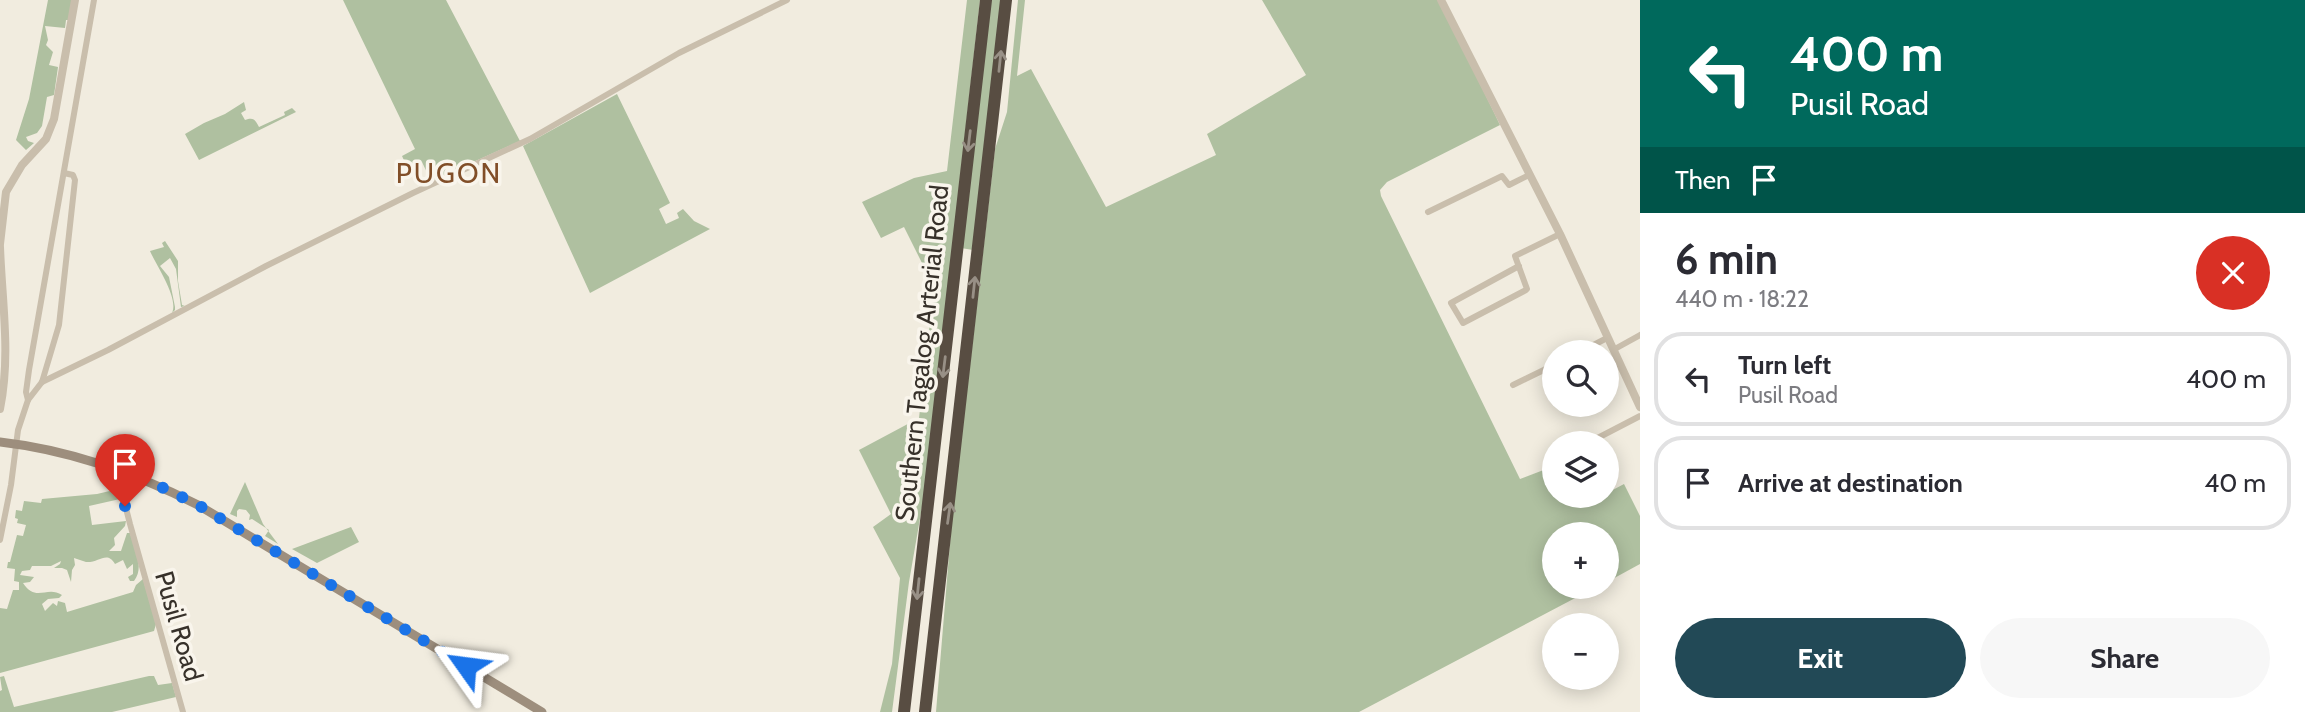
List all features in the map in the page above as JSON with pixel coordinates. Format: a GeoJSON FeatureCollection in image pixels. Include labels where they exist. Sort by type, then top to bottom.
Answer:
{"type":"FeatureCollection","features":[{"type":"Feature","properties":{"kind":"highway","name":"Southern Tagalog Arterial Road"},"geometry":{"type":"LineString","coordinates":[[904,712],[986,0]]}},
{"type":"Feature","properties":{"kind":"highway","name":"Southern Tagalog Arterial Road"},"geometry":{"type":"LineString","coordinates":[[925,712],[1006,0]]}},
{"type":"Feature","properties":{"kind":"highway"},"geometry":{"type":"LineString","coordinates":[[896,712],[915,614]]}},
{"type":"Feature","properties":{"kind":"highway"},"geometry":{"type":"LineString","coordinates":[[931,712],[933,645]]}},
{"type":"Feature","properties":{"kind":"main road"},"geometry":{"type":"LineString","coordinates":[[0,442],[48,449],[118,469],[198,505],[542,712]]}},
{"type":"Feature","properties":{"kind":"street"},"geometry":{"type":"LineString","coordinates":[[0,409],[7,359],[0,246],[4,201],[7,188],[22,165],[46,139],[53,121],[75,0]]}},
{"type":"Feature","properties":{"kind":"street"},"geometry":{"type":"LineString","coordinates":[[28,400],[28,377],[94,0]]}},
{"type":"Feature","properties":{"kind":"street"},"geometry":{"type":"LineString","coordinates":[[42,382],[276,261],[530,139],[679,53],[787,0]]}},
{"type":"Feature","properties":{"kind":"street"},"geometry":{"type":"LineString","coordinates":[[1441,0],[1560,234],[1607,338],[1603,340]]}},
{"type":"Feature","properties":{"kind":"street"},"geometry":{"type":"LineString","coordinates":[[0,540],[19,426],[28,400],[42,382],[61,314],[75,180],[73,175],[64,173]]}},
{"type":"Feature","properties":{"kind":"street"},"geometry":{"type":"LineString","coordinates":[[1427,212],[1502,176],[1509,186],[1530,175]]}},
{"type":"Feature","properties":{"kind":"street"},"geometry":{"type":"LineString","coordinates":[[1519,265],[1451,303],[1463,323],[1527,290],[1516,255],[1560,234]]}},
{"type":"Feature","properties":{"kind":"street"},"geometry":{"type":"LineString","coordinates":[[1619,346],[1640,335]]}},
{"type":"Feature","properties":{"kind":"street"},"geometry":{"type":"LineString","coordinates":[[1619,364],[1640,407]]}},
{"type":"Feature","properties":{"kind":"street"},"geometry":{"type":"LineString","coordinates":[[1513,385],[1542,371]]}},
{"type":"Feature","properties":{"kind":"street"},"geometry":{"type":"LineString","coordinates":[[1611,431],[1640,416]]}},
{"type":"Feature","properties":{"kind":"street","name":"Pusil Road"},"geometry":{"type":"LineString","coordinates":[[118,469],[130,524],[183,712]]}},
{"type":"Feature","properties":{"kind":"green space"},"geometry":{"type":"Polygon","coordinates":[[[48,0],[72,0],[65,28],[45,26],[48,40],[46,45],[53,52],[49,65],[58,67],[54,95],[47,97],[42,126],[37,133],[26,137],[34,143],[26,150],[16,140],[29,99],[48,0]]]}},
{"type":"Feature","properties":{"kind":"green space"},"geometry":{"type":"Polygon","coordinates":[[[343,0],[446,0],[520,141],[431,181],[422,162],[408,169],[402,156],[415,149],[343,0]]]}},
{"type":"Feature","properties":{"kind":"green space"},"geometry":{"type":"Polygon","coordinates":[[[967,0],[980,0],[926,484],[909,582],[892,712],[880,712],[892,664],[900,578],[873,527],[891,514],[859,450],[919,418],[934,287],[904,227],[881,238],[862,202],[914,178],[947,171],[967,0]]]}},
{"type":"Feature","properties":{"kind":"green space"},"geometry":{"type":"Polygon","coordinates":[[[989,0],[1002,0],[973,250],[961,248],[989,0]]]}},
{"type":"Feature","properties":{"kind":"green space"},"geometry":{"type":"Polygon","coordinates":[[[1018,0],[1025,0],[1017,76],[1031,69],[1106,207],[1216,155],[1207,134],[1306,75],[1262,0],[1440,0],[1500,125],[1387,182],[1380,190],[1381,196],[1520,479],[1542,471],[1542,508],[1619,508],[1619,487],[1624,484],[1640,516],[1640,564],[1619,575],[1619,522],[1542,522],[1542,599],[1573,599],[1542,613],[1542,616],[1359,712],[936,712],[952,519],[995,149],[1007,112],[1018,0]]]}},
{"type":"Feature","properties":{"kind":"green space"},"geometry":{"type":"Polygon","coordinates":[[[617,94],[670,203],[659,209],[666,224],[679,218],[677,213],[683,209],[694,221],[710,229],[590,293],[523,146],[617,94]]]}},
{"type":"Feature","properties":{"kind":"green space"},"geometry":{"type":"Polygon","coordinates":[[[244,102],[246,110],[241,113],[245,120],[254,120],[259,127],[285,115],[284,112],[292,108],[296,112],[199,160],[185,134],[244,102]]]}},
{"type":"Feature","properties":{"kind":"green space"},"geometry":{"type":"Polygon","coordinates":[[[165,241],[178,261],[178,281],[182,305],[185,306],[181,307],[176,269],[170,258],[160,266],[169,277],[175,307],[172,313],[170,291],[150,251],[164,247],[162,243],[165,241]]]}},
{"type":"Feature","properties":{"kind":"green space"},"geometry":{"type":"Polygon","coordinates":[[[245,482],[266,528],[252,519],[249,520],[250,515],[246,510],[239,509],[237,517],[230,514],[245,482]]]}},
{"type":"Feature","properties":{"kind":"green space"},"geometry":{"type":"Polygon","coordinates":[[[118,489],[120,499],[89,506],[92,525],[126,521],[114,538],[115,545],[109,551],[121,551],[127,533],[130,533],[139,564],[134,581],[130,581],[128,577],[133,574],[133,564],[127,569],[123,560],[115,564],[106,557],[91,562],[74,558],[71,582],[67,570],[54,568],[61,561],[51,566],[32,566],[20,575],[34,577],[30,582],[23,583],[32,592],[57,592],[62,595],[42,604],[45,611],[53,603],[57,606],[58,601],[65,603],[67,612],[133,592],[143,579],[156,624],[154,631],[0,673],[0,608],[7,609],[13,590],[19,590],[19,582],[14,581],[15,569],[7,568],[8,562],[17,535],[23,536],[26,525],[17,523],[16,510],[22,511],[24,501],[41,503],[42,499],[97,494],[118,489]]]}},
{"type":"Feature","properties":{"kind":"green space"},"geometry":{"type":"Polygon","coordinates":[[[351,527],[359,542],[317,563],[292,549],[351,527]]]}},
{"type":"Feature","properties":{"kind":"green space"},"geometry":{"type":"Polygon","coordinates":[[[268,531],[278,544],[265,536],[268,531]]]}},
{"type":"Feature","properties":{"kind":"green space"},"geometry":{"type":"Polygon","coordinates":[[[4,676],[14,707],[149,676],[154,676],[158,685],[172,683],[176,697],[112,712],[0,712],[0,677],[4,676]]]}},
{"type":"Feature","properties":{"kind":"district","name":"PUGON"},"geometry":{"type":"Point","coordinates":[449,173]}},
{"type":"Feature","properties":{"kind":"route"},"geometry":{"type":"LineString","coordinates":[[125,506],[118,469],[198,505],[466,666]]}}]}
